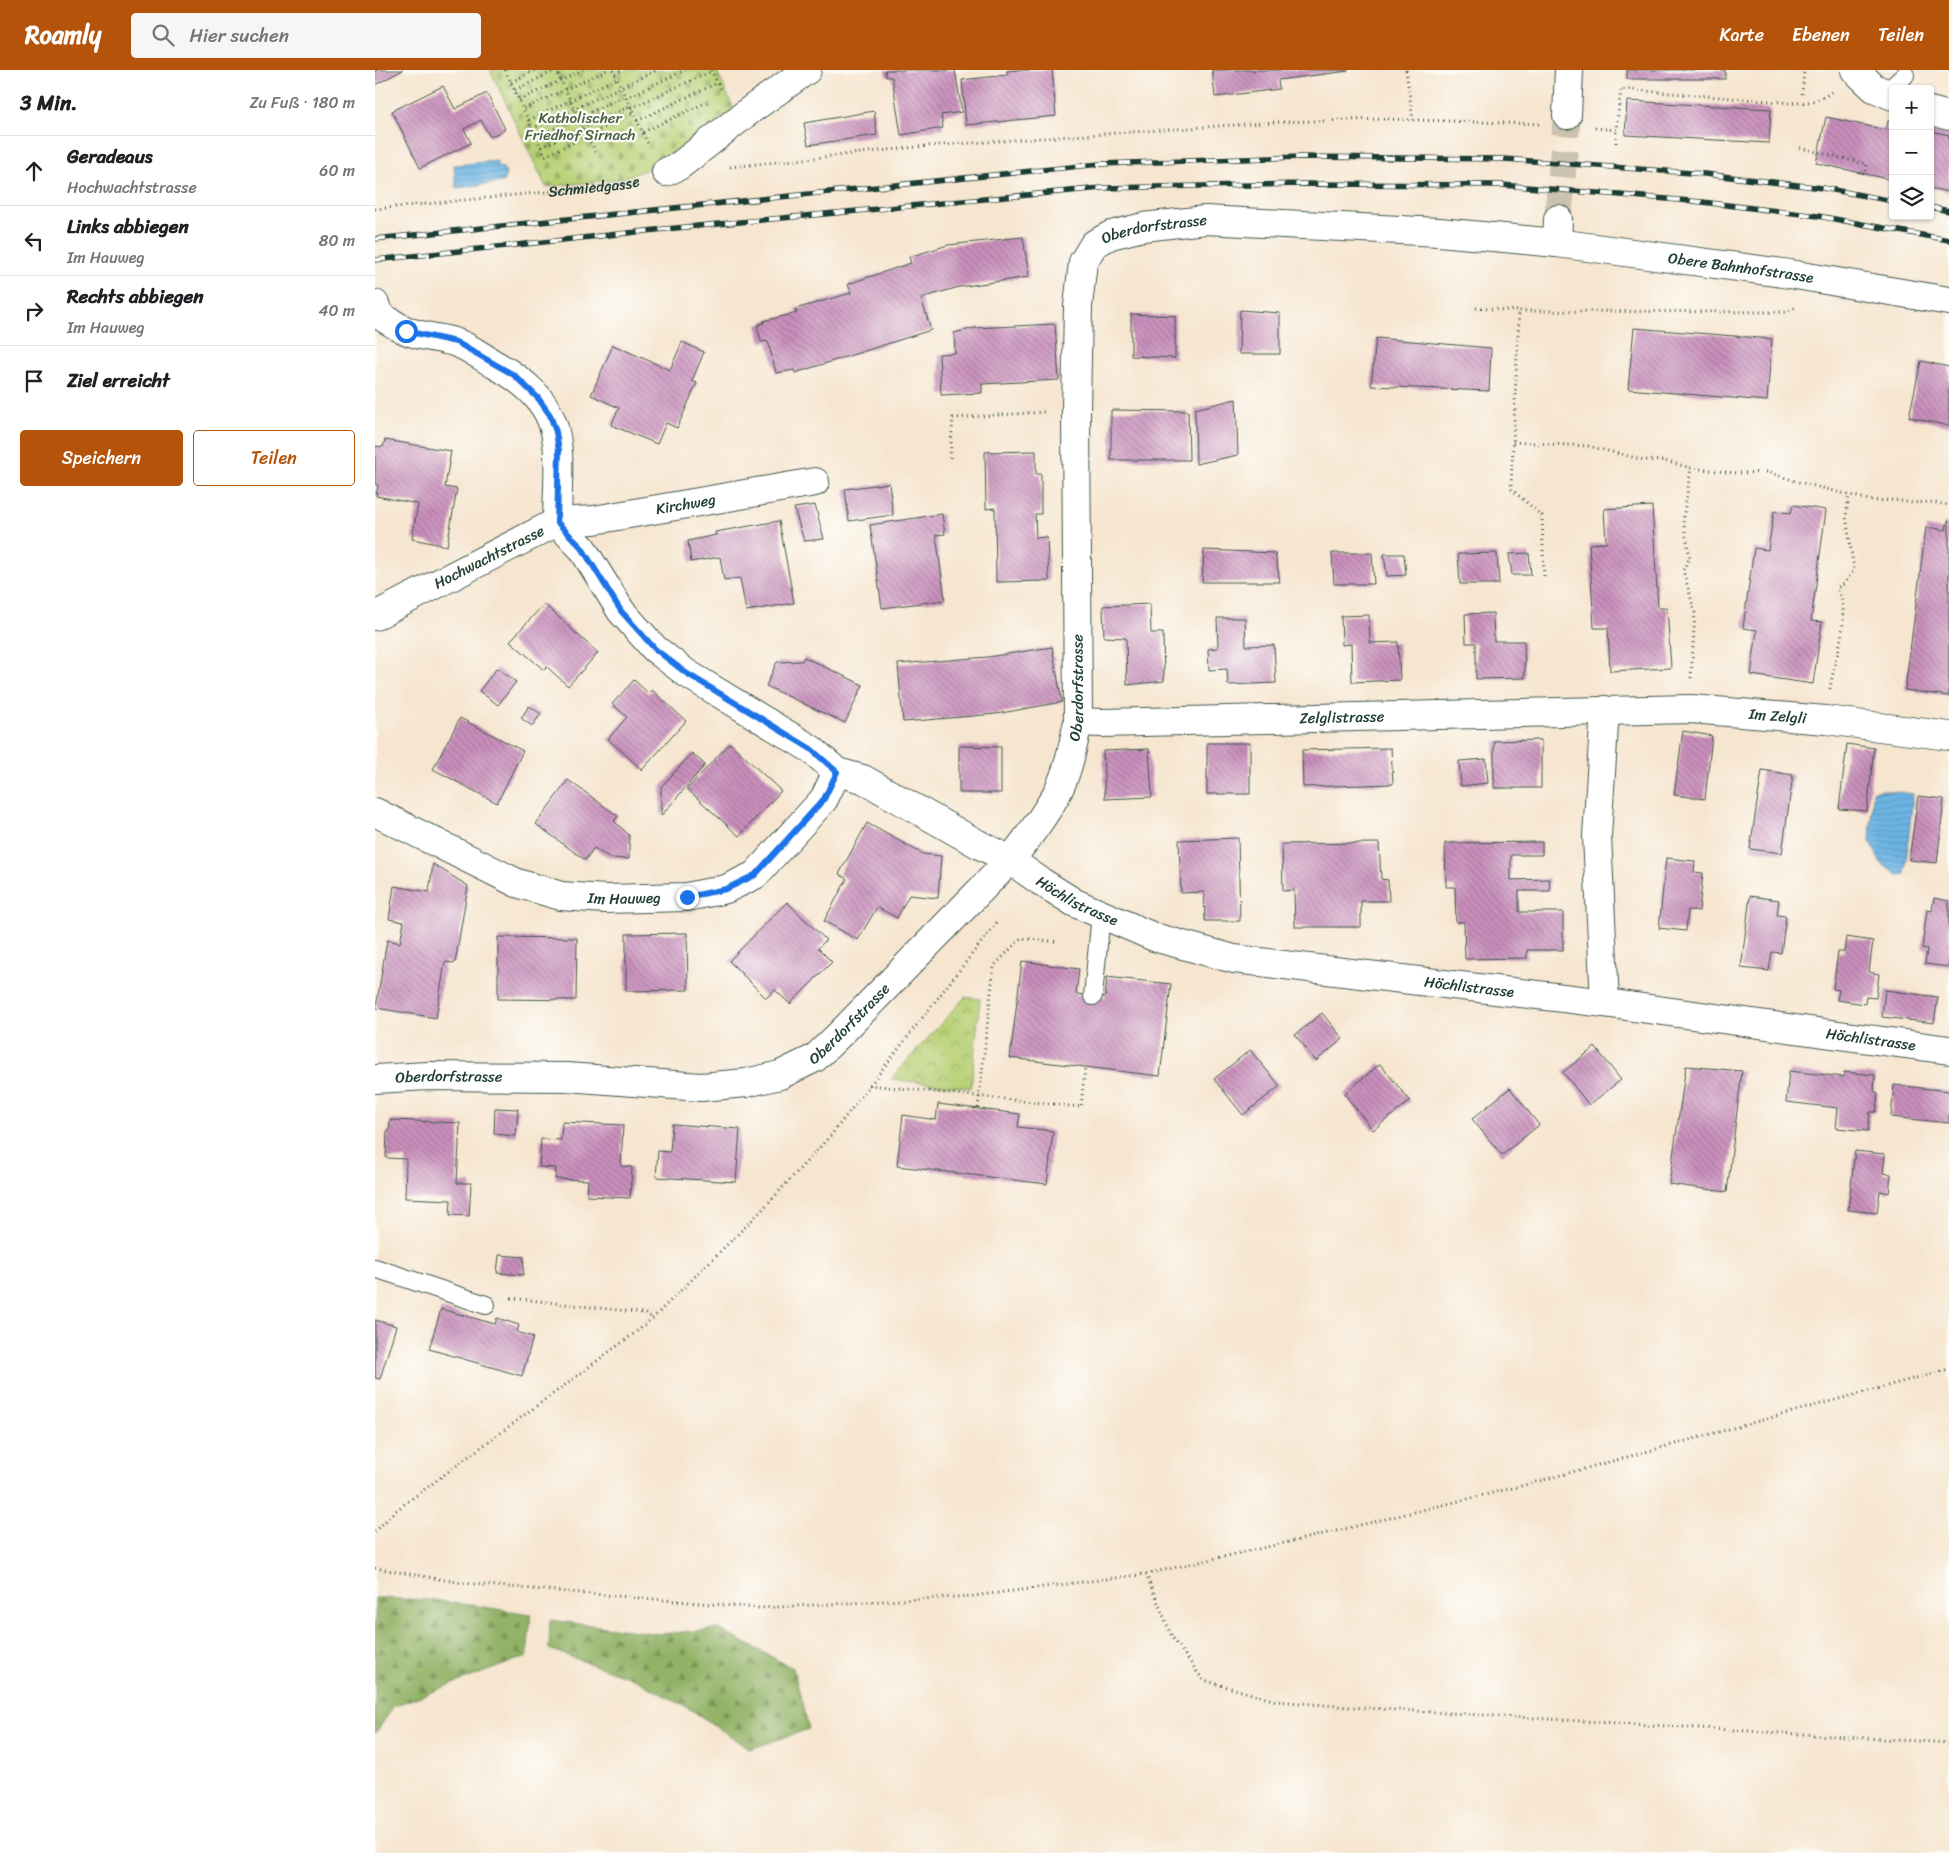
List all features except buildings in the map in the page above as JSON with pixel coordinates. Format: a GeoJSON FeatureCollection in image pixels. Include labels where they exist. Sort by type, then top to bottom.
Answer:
{"type":"FeatureCollection","features":[{"type":"Feature","properties":{"kind":"street"},"geometry":{"type":"LineString","coordinates":[[666,172],[679,166],[753,108],[807,70]]}},
{"type":"Feature","properties":{"kind":"street"},"geometry":{"type":"LineString","coordinates":[[1569,70],[1577,122]]}},
{"type":"Feature","properties":{"kind":"street"},"geometry":{"type":"LineString","coordinates":[[1855,70],[1874,88],[1889,88]]}},
{"type":"Feature","properties":{"kind":"street"},"geometry":{"type":"LineString","coordinates":[[1934,113],[1949,116]]}},
{"type":"Feature","properties":{"kind":"street","name":"Oberdorfstrasse"},"geometry":{"type":"LineString","coordinates":[[375,1079],[428,1076],[567,1076],[701,1087],[746,1082],[780,1075],[815,1058],[835,1040],[1010,860],[1031,834],[1059,790],[1071,756],[1078,722],[1076,410],[1078,306],[1083,262],[1094,244],[1111,235],[1143,227],[1205,220],[1439,232],[1557,231]]}},
{"type":"Feature","properties":{"kind":"street","name":"Obere Bahnhofstrasse"},"geometry":{"type":"LineString","coordinates":[[1557,231],[1949,301]]}},
{"type":"Feature","properties":{"kind":"street","name":"Hochwachtstrasse"},"geometry":{"type":"LineString","coordinates":[[375,616],[557,522],[559,451],[556,432],[550,415],[538,398],[514,375],[456,342],[406,331],[376,312]]}},
{"type":"Feature","properties":{"kind":"street","name":"Kirchweg"},"geometry":{"type":"LineString","coordinates":[[557,522],[594,520],[815,482]]}},
{"type":"Feature","properties":{"kind":"street"},"geometry":{"type":"LineString","coordinates":[[557,522],[582,548],[621,611],[655,649],[686,673],[811,749],[837,772],[863,779],[1010,860]]}},
{"type":"Feature","properties":{"kind":"street","name":"Im Zelgli"},"geometry":{"type":"LineString","coordinates":[[1605,710],[1691,709],[1826,720],[1949,736]]}},
{"type":"Feature","properties":{"kind":"street"},"geometry":{"type":"LineString","coordinates":[[1605,710],[1597,836],[1605,1003]]}},
{"type":"Feature","properties":{"kind":"street","name":"Zelglistrasse"},"geometry":{"type":"LineString","coordinates":[[1078,722],[1532,714],[1605,710]]}},
{"type":"Feature","properties":{"kind":"street","name":"Im Hauweg"},"geometry":{"type":"LineString","coordinates":[[375,812],[517,883],[561,896],[606,899],[687,897],[726,889],[755,875],[824,799],[837,772]]}},
{"type":"Feature","properties":{"kind":"street","name":"Höchlistrasse"},"geometry":{"type":"LineString","coordinates":[[1010,860],[1075,902],[1101,914],[1154,937],[1234,960],[1605,1003],[1949,1050]]}},
{"type":"Feature","properties":{"kind":"lane"},"geometry":{"type":"LineString","coordinates":[[1093,996],[1101,914]]}},
{"type":"Feature","properties":{"kind":"lane"},"geometry":{"type":"LineString","coordinates":[[375,1268],[486,1305]]}},
{"type":"Feature","properties":{"kind":"path"},"geometry":{"type":"LineString","coordinates":[[506,70],[545,156],[634,114]]}},
{"type":"Feature","properties":{"kind":"path"},"geometry":{"type":"LineString","coordinates":[[511,82],[535,70]]}},
{"type":"Feature","properties":{"kind":"path"},"geometry":{"type":"LineString","coordinates":[[515,90],[556,70],[596,153]]}},
{"type":"Feature","properties":{"kind":"path"},"geometry":{"type":"LineString","coordinates":[[519,100],[583,70]]}},
{"type":"Feature","properties":{"kind":"path"},"geometry":{"type":"LineString","coordinates":[[524,110],[607,70]]}},
{"type":"Feature","properties":{"kind":"path"},"geometry":{"type":"LineString","coordinates":[[529,120],[571,100],[623,70]]}},
{"type":"Feature","properties":{"kind":"path"},"geometry":{"type":"LineString","coordinates":[[532,129],[657,70]]}},
{"type":"Feature","properties":{"kind":"path"},"geometry":{"type":"LineString","coordinates":[[537,137],[685,70]]}},
{"type":"Feature","properties":{"kind":"path"},"geometry":{"type":"LineString","coordinates":[[541,147],[712,70],[723,94]]}},
{"type":"Feature","properties":{"kind":"path"},"geometry":{"type":"LineString","coordinates":[[1406,70],[1413,120]]}},
{"type":"Feature","properties":{"kind":"path"},"geometry":{"type":"LineString","coordinates":[[1802,94],[1804,70]]}},
{"type":"Feature","properties":{"kind":"path"},"geometry":{"type":"LineString","coordinates":[[1615,143],[1621,89],[1810,103],[1826,97],[1855,70]]}},
{"type":"Feature","properties":{"kind":"path"},"geometry":{"type":"LineString","coordinates":[[615,74],[650,148]]}},
{"type":"Feature","properties":{"kind":"path"},"geometry":{"type":"LineString","coordinates":[[637,121],[717,83]]}},
{"type":"Feature","properties":{"kind":"path"},"geometry":{"type":"LineString","coordinates":[[643,132],[714,99]]}},
{"type":"Feature","properties":{"kind":"path"},"geometry":{"type":"LineString","coordinates":[[729,167],[926,146],[1094,133],[1277,122],[1413,120],[1539,124]]}},
{"type":"Feature","properties":{"kind":"path"},"geometry":{"type":"LineString","coordinates":[[1577,122],[1616,130]]}},
{"type":"Feature","properties":{"kind":"path"},"geometry":{"type":"LineString","coordinates":[[1799,148],[1867,164],[1866,171]]}},
{"type":"Feature","properties":{"kind":"path","name":"Schmiedgasse"},"geometry":{"type":"LineString","coordinates":[[375,209],[627,184],[666,172]]}},
{"type":"Feature","properties":{"kind":"path"},"geometry":{"type":"LineString","coordinates":[[627,184],[637,175]]}},
{"type":"Feature","properties":{"kind":"path"},"geometry":{"type":"LineString","coordinates":[[1477,308],[1519,311],[1787,312],[1799,306]]}},
{"type":"Feature","properties":{"kind":"path"},"geometry":{"type":"LineString","coordinates":[[1519,311],[1511,489],[1542,516],[1544,576]]}},
{"type":"Feature","properties":{"kind":"path"},"geometry":{"type":"LineString","coordinates":[[951,458],[953,418],[1076,410]]}},
{"type":"Feature","properties":{"kind":"path"},"geometry":{"type":"LineString","coordinates":[[1513,442],[1588,446],[1644,460],[1664,461],[1691,468],[1736,473],[1767,472],[1873,501],[1894,500],[1949,505]]}},
{"type":"Feature","properties":{"kind":"path"},"geometry":{"type":"LineString","coordinates":[[1691,468],[1683,520],[1690,556],[1683,570],[1695,613],[1691,709]]}},
{"type":"Feature","properties":{"kind":"path"},"geometry":{"type":"LineString","coordinates":[[1826,720],[1831,677],[1841,639],[1843,598],[1837,588],[1844,584],[1854,570],[1846,516],[1849,494]]}},
{"type":"Feature","properties":{"kind":"path"},"geometry":{"type":"LineString","coordinates":[[375,1532],[394,1512],[653,1318],[760,1212],[832,1134],[1001,916]]}},
{"type":"Feature","properties":{"kind":"path"},"geometry":{"type":"LineString","coordinates":[[978,1108],[994,966],[1021,938],[1059,942]]}},
{"type":"Feature","properties":{"kind":"path"},"geometry":{"type":"LineString","coordinates":[[869,1086],[1081,1107],[1085,1066]]}},
{"type":"Feature","properties":{"kind":"path"},"geometry":{"type":"LineString","coordinates":[[486,1305],[497,1297],[644,1313],[653,1318]]}},
{"type":"Feature","properties":{"kind":"path"},"geometry":{"type":"LineString","coordinates":[[375,1568],[462,1583],[759,1608],[973,1596],[1146,1574],[1307,1538],[1521,1486],[1949,1369]]}},
{"type":"Feature","properties":{"kind":"path"},"geometry":{"type":"LineString","coordinates":[[1146,1574],[1172,1637],[1203,1680],[1276,1701],[1359,1708],[1949,1743]]}},
{"type":"Feature","properties":{"kind":"green space","name":"Katholischer Friedhof Sirnach"},"geometry":{"type":"Polygon","coordinates":[[[490,70],[716,70],[734,109],[667,162],[620,179],[546,187],[490,70]]]}},
{"type":"Feature","properties":{"kind":"green space"},"geometry":{"type":"Polygon","coordinates":[[[965,997],[980,999],[971,1088],[891,1079],[965,997]]]}},
{"type":"Feature","properties":{"kind":"green space"},"geometry":{"type":"Polygon","coordinates":[[[375,1598],[435,1600],[531,1614],[527,1656],[394,1706],[375,1734],[375,1598]]]}},
{"type":"Feature","properties":{"kind":"green space"},"geometry":{"type":"Polygon","coordinates":[[[550,1620],[660,1634],[718,1629],[793,1668],[809,1729],[750,1749],[693,1711],[636,1680],[549,1649],[550,1620]]]}},
{"type":"Feature","properties":{"kind":"water"},"geometry":{"type":"Polygon","coordinates":[[[497,161],[497,166],[503,168],[506,174],[503,182],[456,188],[454,165],[497,161]]]}},
{"type":"Feature","properties":{"kind":"water"},"geometry":{"type":"Polygon","coordinates":[[[1883,790],[1913,794],[1905,874],[1898,875],[1881,863],[1870,841],[1873,791],[1883,790]]]}},
{"type":"Feature","properties":{"kind":"tunnel"},"geometry":{"type":"LineString","coordinates":[[1558,219],[1567,115]]}},
{"type":"Feature","properties":{"kind":"railway"},"geometry":{"type":"LineString","coordinates":[[375,239],[1100,164],[1301,157],[1504,159],[1705,174],[1823,188],[1889,200]]}},
{"type":"Feature","properties":{"kind":"railway"},"geometry":{"type":"LineString","coordinates":[[375,260],[665,229],[1102,188],[1304,184],[1502,185],[1702,202],[1818,216],[1949,240]]}},
{"type":"Feature","properties":{"kind":"railway"},"geometry":{"type":"LineString","coordinates":[[1934,208],[1949,211]]}},
{"type":"Feature","properties":{"kind":"route"},"geometry":{"type":"LineString","coordinates":[[406,331],[456,342],[514,375],[538,398],[550,415],[556,432],[559,451],[557,522],[582,548],[621,611],[655,649],[686,673],[811,749],[837,772],[824,799],[755,875],[726,889],[687,897]]}}]}
